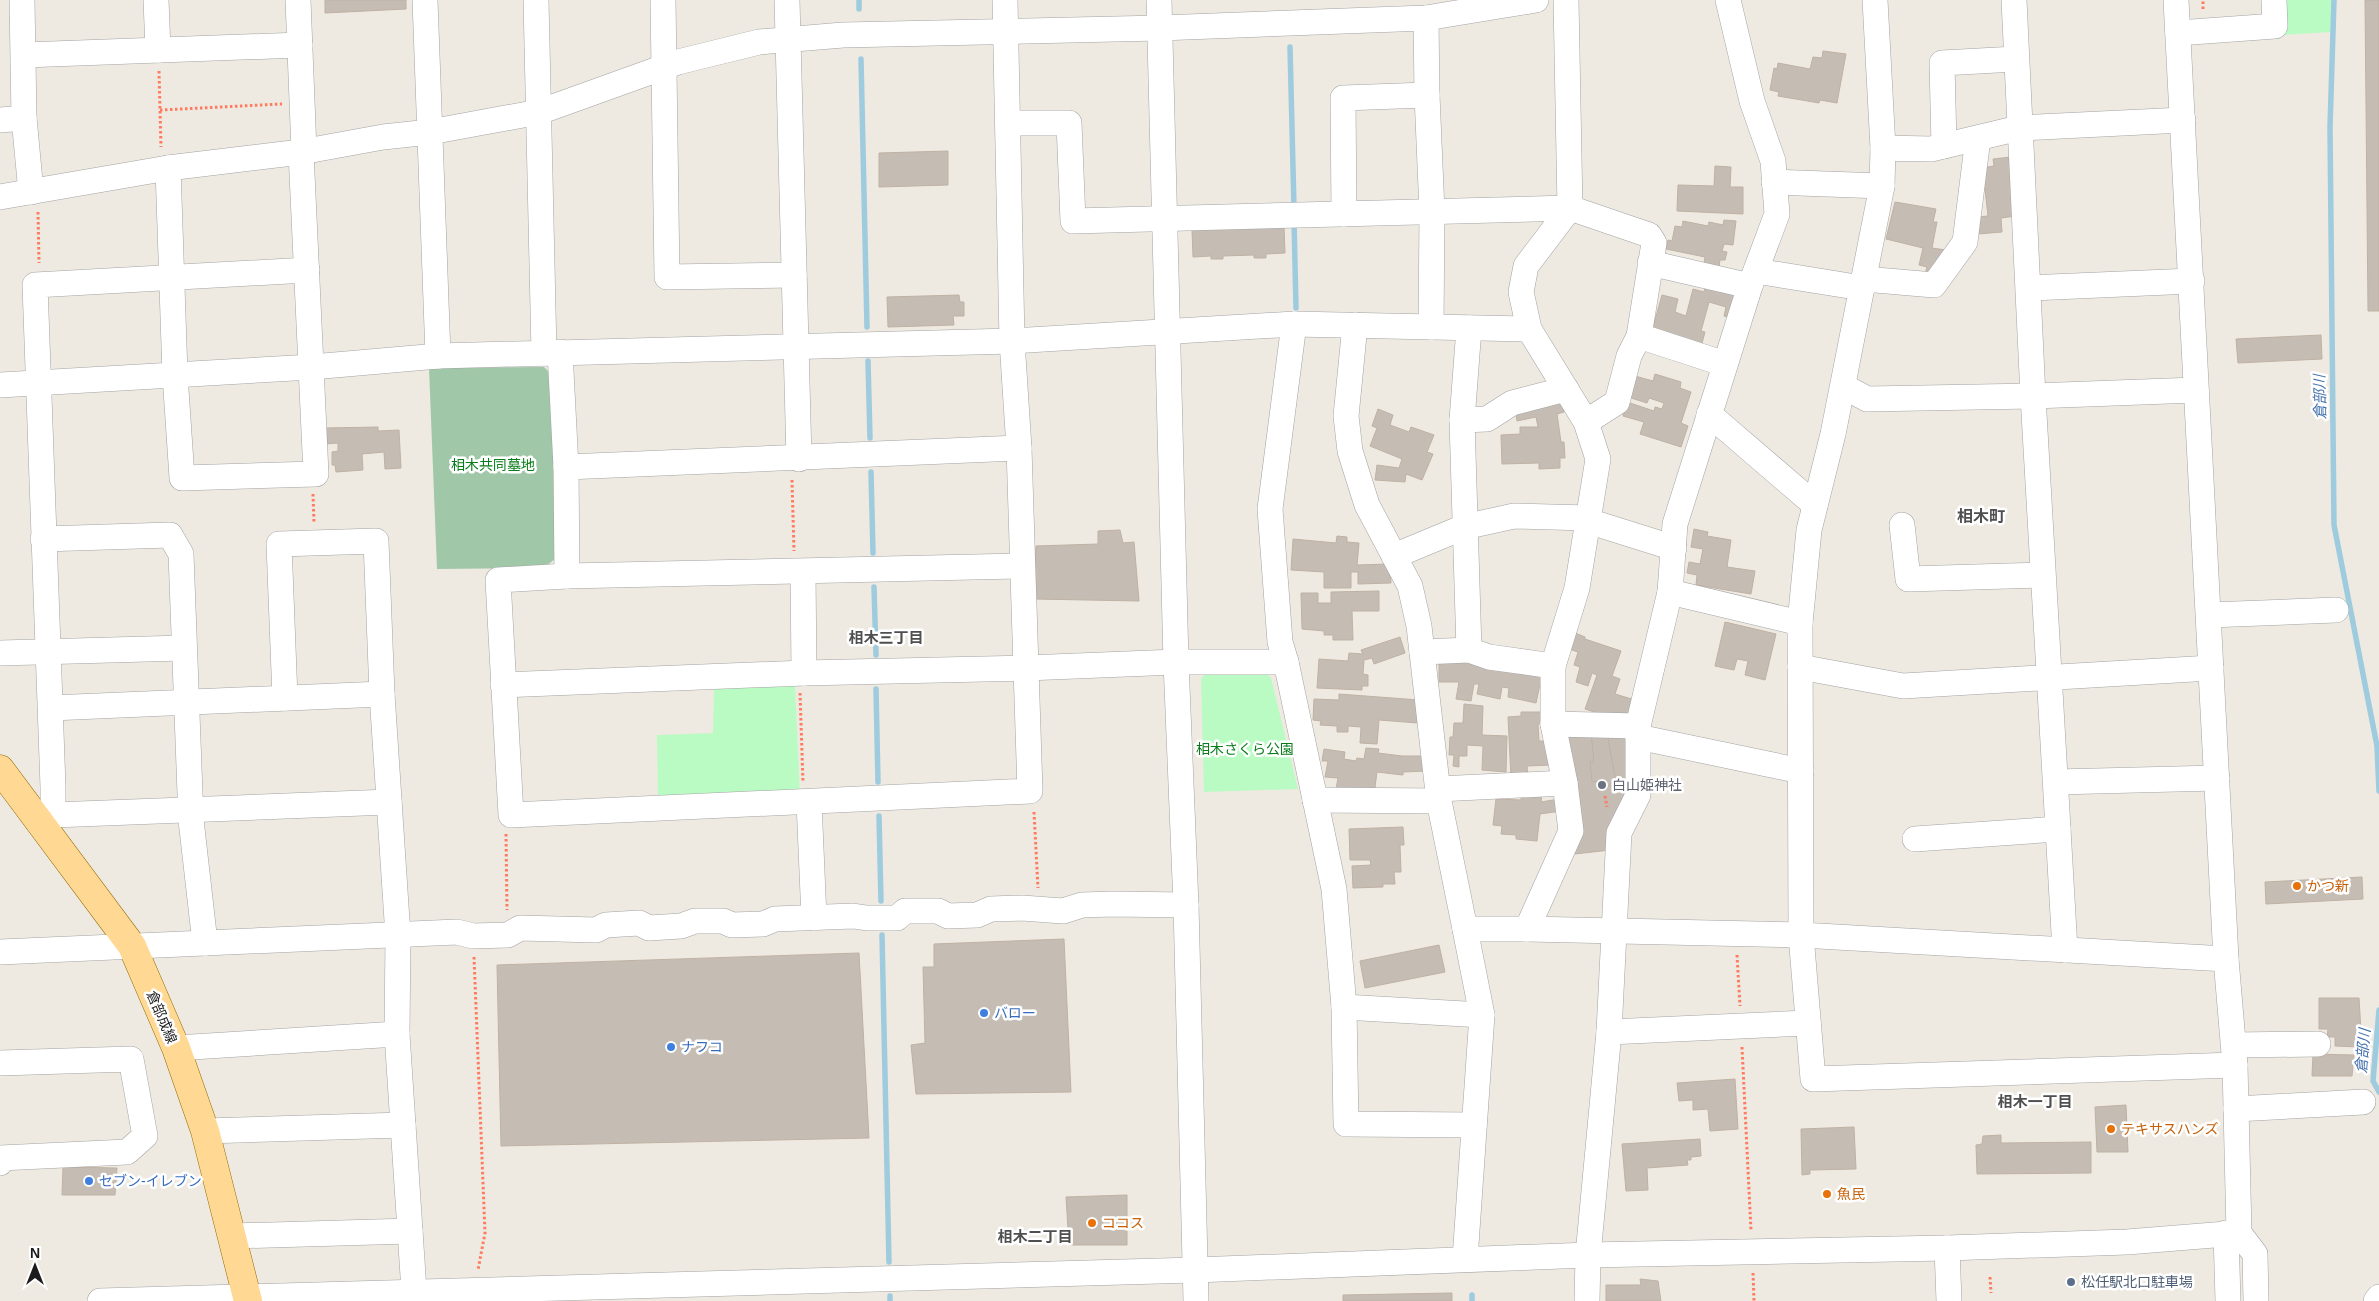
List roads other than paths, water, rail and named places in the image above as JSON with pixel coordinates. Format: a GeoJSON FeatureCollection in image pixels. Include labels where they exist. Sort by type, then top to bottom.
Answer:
{"type":"FeatureCollection","features":[{"type":"Feature","properties":{"kind":"main road","name":"倉部成線"},"geometry":{"type":"LineString","coordinates":[[0,768],[49,822],[132,946],[176,1048],[205,1131],[248,1299]]}},
{"type":"Feature","properties":{"kind":"street"},"geometry":{"type":"LineString","coordinates":[[22,0],[24,55],[12,119],[34,192]]}},
{"type":"Feature","properties":{"kind":"street"},"geometry":{"type":"LineString","coordinates":[[156,0],[158,50]]}},
{"type":"Feature","properties":{"kind":"street"},"geometry":{"type":"LineString","coordinates":[[165,168],[182,478],[316,474],[302,151],[298,0]]}},
{"type":"Feature","properties":{"kind":"street"},"geometry":{"type":"LineString","coordinates":[[425,0],[438,356]]}},
{"type":"Feature","properties":{"kind":"street"},"geometry":{"type":"LineString","coordinates":[[536,0],[539,112],[552,353],[566,467],[567,576]]}},
{"type":"Feature","properties":{"kind":"street"},"geometry":{"type":"LineString","coordinates":[[663,0],[667,276],[794,275]]}},
{"type":"Feature","properties":{"kind":"street"},"geometry":{"type":"LineString","coordinates":[[787,0],[796,346],[795,459]]}},
{"type":"Feature","properties":{"kind":"street"},"geometry":{"type":"LineString","coordinates":[[1005,0],[1012,341],[1019,448],[1030,791],[511,815],[498,580],[567,576],[1022,566]]}},
{"type":"Feature","properties":{"kind":"street"},"geometry":{"type":"LineString","coordinates":[[1158,0],[1166,219],[1176,662],[1186,905],[1196,1301]]}},
{"type":"Feature","properties":{"kind":"street"},"geometry":{"type":"LineString","coordinates":[[0,197],[165,168],[302,151],[383,137],[430,132],[539,112],[664,67],[759,42],[843,35],[1160,28],[1426,18],[1536,0]]}},
{"type":"Feature","properties":{"kind":"street"},"geometry":{"type":"LineString","coordinates":[[1527,929],[1571,831],[1565,783],[1553,724],[1553,666],[1577,588],[1598,459],[1586,422],[1529,329],[1521,292],[1526,266],[1570,208],[1566,0]]}},
{"type":"Feature","properties":{"kind":"street"},"geometry":{"type":"LineString","coordinates":[[1587,1301],[1588,1255],[1609,1032],[1619,833],[1638,796],[1638,731],[1670,592],[1675,524],[1753,278],[1777,214],[1772,161],[1752,101],[1728,0]]}},
{"type":"Feature","properties":{"kind":"street"},"geometry":{"type":"LineString","coordinates":[[1875,0],[1882,186],[1842,386],[1809,530],[1800,623],[1801,935],[1812,1079],[2235,1055],[2318,1044]]}},
{"type":"Feature","properties":{"kind":"street"},"geometry":{"type":"LineString","coordinates":[[2014,0],[2024,237],[2029,288],[2042,575],[2050,677],[2065,950]]}},
{"type":"Feature","properties":{"kind":"street"},"geometry":{"type":"LineString","coordinates":[[2176,0],[2226,960],[2235,1055],[2236,1109],[2228,1301]]}},
{"type":"Feature","properties":{"kind":"street"},"geometry":{"type":"LineString","coordinates":[[2178,33],[2275,26],[2274,0]]}},
{"type":"Feature","properties":{"kind":"street"},"geometry":{"type":"LineString","coordinates":[[1426,18],[1426,95],[1432,212],[1431,327]]}},
{"type":"Feature","properties":{"kind":"street"},"geometry":{"type":"LineString","coordinates":[[24,55],[300,45]]}},
{"type":"Feature","properties":{"kind":"street"},"geometry":{"type":"LineString","coordinates":[[1944,146],[1942,63],[2016,59]]}},
{"type":"Feature","properties":{"kind":"street"},"geometry":{"type":"LineString","coordinates":[[1344,214],[1344,98],[1426,95]]}},
{"type":"Feature","properties":{"kind":"street"},"geometry":{"type":"LineString","coordinates":[[1882,148],[1930,149],[2019,128],[2183,120]]}},
{"type":"Feature","properties":{"kind":"street"},"geometry":{"type":"LineString","coordinates":[[1008,123],[1069,123],[1073,221],[1570,208],[1649,235],[1654,244],[1639,336],[1629,356],[1617,402],[1586,422]]}},
{"type":"Feature","properties":{"kind":"street"},"geometry":{"type":"LineString","coordinates":[[1650,263],[1753,278],[1863,284],[1934,285],[1965,242],[1978,138]]}},
{"type":"Feature","properties":{"kind":"street"},"geometry":{"type":"LineString","coordinates":[[1774,182],[1882,186]]}},
{"type":"Feature","properties":{"kind":"street"},"geometry":{"type":"LineString","coordinates":[[307,270],[35,285],[50,708],[49,822],[190,810],[389,802]]}},
{"type":"Feature","properties":{"kind":"street"},"geometry":{"type":"LineString","coordinates":[[2029,288],[2192,281]]}},
{"type":"Feature","properties":{"kind":"street"},"geometry":{"type":"LineString","coordinates":[[0,385],[312,367],[438,356],[1012,341],[1294,324],[1529,329]]}},
{"type":"Feature","properties":{"kind":"street"},"geometry":{"type":"LineString","coordinates":[[1294,324],[1270,508],[1280,642],[1286,662],[1334,889],[1344,1008],[1346,1124],[1474,1125]]}},
{"type":"Feature","properties":{"kind":"street"},"geometry":{"type":"LineString","coordinates":[[1355,325],[1346,416],[1350,451],[1367,505],[1410,586],[1419,626],[1439,795],[1482,1015],[1465,1259]]}},
{"type":"Feature","properties":{"kind":"street"},"geometry":{"type":"LineString","coordinates":[[1469,328],[1462,420],[1469,650]]}},
{"type":"Feature","properties":{"kind":"street"},"geometry":{"type":"LineString","coordinates":[[1639,336],[1725,364]]}},
{"type":"Feature","properties":{"kind":"street"},"geometry":{"type":"LineString","coordinates":[[1842,386],[1867,399],[2033,396],[2196,390]]}},
{"type":"Feature","properties":{"kind":"street"},"geometry":{"type":"LineString","coordinates":[[1462,420],[1487,419],[1512,403],[1566,389]]}},
{"type":"Feature","properties":{"kind":"street"},"geometry":{"type":"LineString","coordinates":[[1709,414],[1815,505]]}},
{"type":"Feature","properties":{"kind":"street"},"geometry":{"type":"LineString","coordinates":[[566,467],[795,459],[1019,448]]}},
{"type":"Feature","properties":{"kind":"street"},"geometry":{"type":"LineString","coordinates":[[1394,556],[1464,527],[1514,516],[1588,519],[1674,548]]}},
{"type":"Feature","properties":{"kind":"street"},"geometry":{"type":"LineString","coordinates":[[1902,525],[1908,579],[2042,575]]}},
{"type":"Feature","properties":{"kind":"street"},"geometry":{"type":"LineString","coordinates":[[43,539],[170,535],[181,554],[190,810],[205,943]]}},
{"type":"Feature","properties":{"kind":"street"},"geometry":{"type":"LineString","coordinates":[[285,698],[279,544],[376,541],[382,694],[398,936],[397,1034],[414,1291]]}},
{"type":"Feature","properties":{"kind":"street"},"geometry":{"type":"LineString","coordinates":[[799,572],[801,674]]}},
{"type":"Feature","properties":{"kind":"street"},"geometry":{"type":"LineString","coordinates":[[1670,592],[1800,623]]}},
{"type":"Feature","properties":{"kind":"street"},"geometry":{"type":"LineString","coordinates":[[2208,615],[2336,610]]}},
{"type":"Feature","properties":{"kind":"street"},"geometry":{"type":"LineString","coordinates":[[0,653],[48,650],[184,648]]}},
{"type":"Feature","properties":{"kind":"street"},"geometry":{"type":"LineString","coordinates":[[1422,652],[1469,650],[1489,657],[1553,666]]}},
{"type":"Feature","properties":{"kind":"street"},"geometry":{"type":"LineString","coordinates":[[504,685],[1176,662],[1286,662]]}},
{"type":"Feature","properties":{"kind":"street"},"geometry":{"type":"LineString","coordinates":[[1800,667],[1903,686],[2211,668]]}},
{"type":"Feature","properties":{"kind":"street"},"geometry":{"type":"LineString","coordinates":[[50,708],[382,694]]}},
{"type":"Feature","properties":{"kind":"street"},"geometry":{"type":"LineString","coordinates":[[1553,724],[1638,731],[1801,771]]}},
{"type":"Feature","properties":{"kind":"street"},"geometry":{"type":"LineString","coordinates":[[2056,782],[2217,778]]}},
{"type":"Feature","properties":{"kind":"street"},"geometry":{"type":"LineString","coordinates":[[1315,800],[1439,795],[1565,783]]}},
{"type":"Feature","properties":{"kind":"street"},"geometry":{"type":"LineString","coordinates":[[806,802],[814,918]]}},
{"type":"Feature","properties":{"kind":"street"},"geometry":{"type":"LineString","coordinates":[[1915,839],[2058,828]]}},
{"type":"Feature","properties":{"kind":"street"},"geometry":{"type":"LineString","coordinates":[[0,952],[457,932],[474,936],[508,935],[520,928],[596,930],[606,924],[639,923],[649,928],[681,926],[695,921],[723,921],[732,925],[763,924],[775,919],[852,916],[897,918],[905,911],[938,911],[948,916],[977,915],[991,909],[1063,910],[1082,906],[1112,904],[1186,905]]}},
{"type":"Feature","properties":{"kind":"street"},"geometry":{"type":"LineString","coordinates":[[1465,929],[1801,935],[2226,960]]}},
{"type":"Feature","properties":{"kind":"street"},"geometry":{"type":"LineString","coordinates":[[1344,1008],[1482,1015]]}},
{"type":"Feature","properties":{"kind":"street"},"geometry":{"type":"LineString","coordinates":[[1609,1032],[1808,1023]]}},
{"type":"Feature","properties":{"kind":"street"},"geometry":{"type":"LineString","coordinates":[[176,1048],[397,1034]]}},
{"type":"Feature","properties":{"kind":"street"},"geometry":{"type":"LineString","coordinates":[[0,1063],[131,1059],[145,1136],[128,1152],[0,1158],[0,1163]]}},
{"type":"Feature","properties":{"kind":"street"},"geometry":{"type":"LineString","coordinates":[[2236,1109],[2363,1102]]}},
{"type":"Feature","properties":{"kind":"street"},"geometry":{"type":"LineString","coordinates":[[205,1131],[404,1125]]}},
{"type":"Feature","properties":{"kind":"street"},"geometry":{"type":"LineString","coordinates":[[232,1236],[410,1230]]}},
{"type":"Feature","properties":{"kind":"street"},"geometry":{"type":"LineString","coordinates":[[100,1301],[362,1297],[414,1291],[474,1290],[598,1294],[824,1290],[1195,1270],[1588,1255],[1753,1261],[1947,1248],[2128,1242],[2232,1233],[2255,1254],[2256,1301]]}},
{"type":"Feature","properties":{"kind":"street"},"geometry":{"type":"LineString","coordinates":[[1947,1248],[1949,1301]]}},
{"type":"Feature","properties":{"kind":"street"},"geometry":{"type":"LineString","coordinates":[[2376,1301],[2379,1297]]}},
{"type":"Feature","properties":{"kind":"waterway"},"geometry":{"type":"LineString","coordinates":[[859,0],[859,9]]}},
{"type":"Feature","properties":{"kind":"waterway","name":"倉部川"},"geometry":{"type":"LineString","coordinates":[[2334,0],[2330,127],[2334,525],[2377,746],[2379,791]]}},
{"type":"Feature","properties":{"kind":"waterway"},"geometry":{"type":"LineString","coordinates":[[1290,47],[1294,208]]}},
{"type":"Feature","properties":{"kind":"waterway"},"geometry":{"type":"LineString","coordinates":[[861,59],[867,327]]}},
{"type":"Feature","properties":{"kind":"waterway"},"geometry":{"type":"LineString","coordinates":[[1294,220],[1296,308]]}},
{"type":"Feature","properties":{"kind":"waterway"},"geometry":{"type":"LineString","coordinates":[[868,361],[870,438]]}},
{"type":"Feature","properties":{"kind":"waterway"},"geometry":{"type":"LineString","coordinates":[[871,472],[873,553]]}},
{"type":"Feature","properties":{"kind":"waterway"},"geometry":{"type":"LineString","coordinates":[[874,587],[876,655]]}},
{"type":"Feature","properties":{"kind":"waterway"},"geometry":{"type":"LineString","coordinates":[[876,689],[878,782]]}},
{"type":"Feature","properties":{"kind":"waterway"},"geometry":{"type":"LineString","coordinates":[[879,816],[881,901]]}},
{"type":"Feature","properties":{"kind":"waterway"},"geometry":{"type":"LineString","coordinates":[[882,935],[889,1262]]}},
{"type":"Feature","properties":{"kind":"waterway","name":"倉部川"},"geometry":{"type":"LineString","coordinates":[[2379,1010],[2373,1081],[2379,1092]]}},
{"type":"Feature","properties":{"kind":"waterway"},"geometry":{"type":"LineString","coordinates":[[1472,1295],[1472,1301]]}},
{"type":"Feature","properties":{"kind":"waterway"},"geometry":{"type":"LineString","coordinates":[[890,1296],[890,1301]]}},
{"type":"Feature","properties":{"kind":"place","name":"白山姫神社"},"geometry":{"type":"Point","coordinates":[1602,785]}},
{"type":"Feature","properties":{"kind":"place","name":"かつ新"},"geometry":{"type":"Point","coordinates":[2297,886]}},
{"type":"Feature","properties":{"kind":"place","name":"バロー"},"geometry":{"type":"Point","coordinates":[984,1013]}},
{"type":"Feature","properties":{"kind":"place","name":"ナフコ"},"geometry":{"type":"Point","coordinates":[671,1047]}},
{"type":"Feature","properties":{"kind":"place","name":"テキサスハンズ"},"geometry":{"type":"Point","coordinates":[2111,1129]}},
{"type":"Feature","properties":{"kind":"place","name":"セブン-イレブン"},"geometry":{"type":"Point","coordinates":[89,1181]}},
{"type":"Feature","properties":{"kind":"place","name":"魚民"},"geometry":{"type":"Point","coordinates":[1827,1194]}},
{"type":"Feature","properties":{"kind":"place","name":"ココス"},"geometry":{"type":"Point","coordinates":[1092,1223]}},
{"type":"Feature","properties":{"kind":"place","name":"松任駅北口駐車場"},"geometry":{"type":"Point","coordinates":[2071,1282]}},
{"type":"Feature","properties":{"kind":"district","name":"相木町"},"geometry":{"type":"Point","coordinates":[1981,516]}},
{"type":"Feature","properties":{"kind":"district","name":"相木三丁目"},"geometry":{"type":"Point","coordinates":[886,638]}},
{"type":"Feature","properties":{"kind":"district","name":"相木一丁目"},"geometry":{"type":"Point","coordinates":[2035,1102]}},
{"type":"Feature","properties":{"kind":"district","name":"相木二丁目"},"geometry":{"type":"Point","coordinates":[1035,1237]}},
{"type":"Feature","properties":{"kind":"park label","name":"相木共同墓地"},"geometry":{"type":"Point","coordinates":[493,465]}},
{"type":"Feature","properties":{"kind":"park label","name":"相木さくら公園"},"geometry":{"type":"Point","coordinates":[1245,749]}}]}
